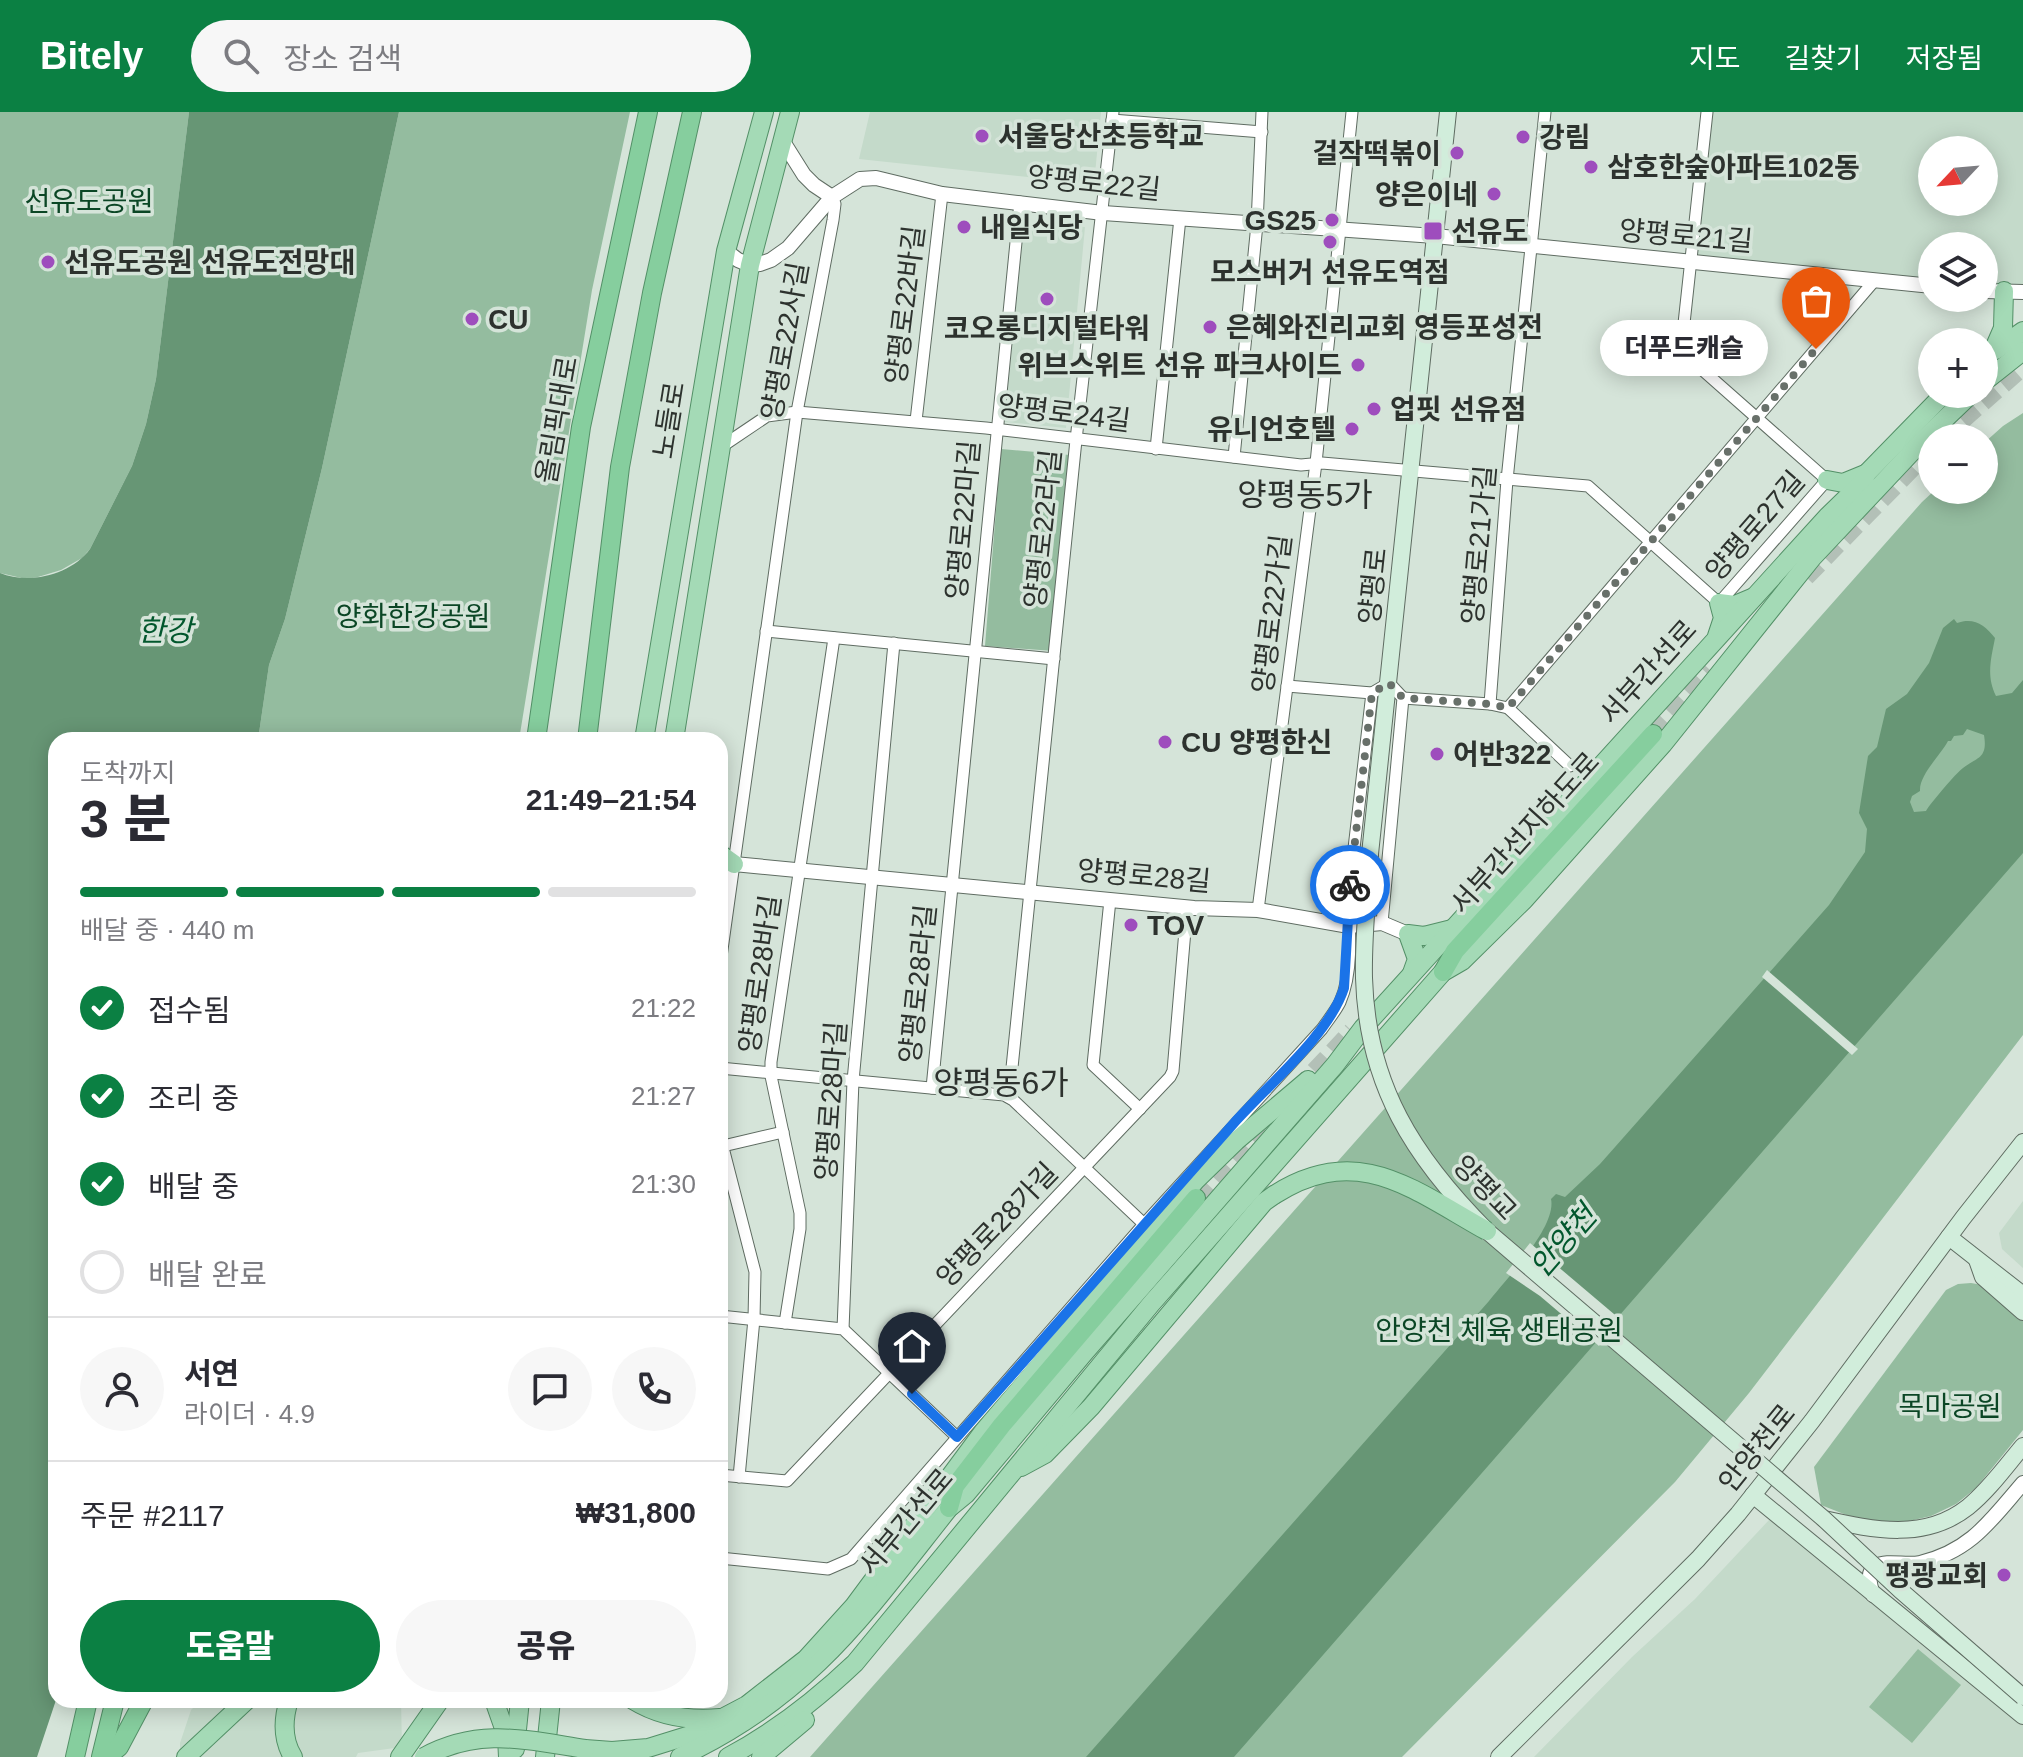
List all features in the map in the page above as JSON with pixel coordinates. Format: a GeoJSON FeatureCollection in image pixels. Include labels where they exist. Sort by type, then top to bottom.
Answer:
{"type":"FeatureCollection","features":[{"type":"Feature","properties":{"kind":"highway","name":"올림픽대로"},"geometry":{"type":"LineString","coordinates":[[537,732],[581,427],[648,112]]}},
{"type":"Feature","properties":{"kind":"highway"},"geometry":{"type":"LineString","coordinates":[[588,732],[620,467],[652,293],[692,112]]}},
{"type":"Feature","properties":{"kind":"highway","name":"서부간선지하도로"},"geometry":{"type":"LineString","coordinates":[[1443,972],[1455,951],[1653,734]]}},
{"type":"Feature","properties":{"kind":"highway"},"geometry":{"type":"LineString","coordinates":[[942,1503],[1002,1425],[1196,1198]]}},
{"type":"Feature","properties":{"kind":"highway"},"geometry":{"type":"LineString","coordinates":[[75,1757],[86,1708]]}},
{"type":"Feature","properties":{"kind":"highway"},"geometry":{"type":"LineString","coordinates":[[101,1757],[113,1708]]}},
{"type":"Feature","properties":{"kind":"highway"},"geometry":{"type":"LineString","coordinates":[[107,1757],[119,1747],[140,1708]]}},
{"type":"Feature","properties":{"kind":"main road","name":"노들로"},"geometry":{"type":"LineString","coordinates":[[645,732],[726,251],[764,112]]}},
{"type":"Feature","properties":{"kind":"main road","name":"노들로"},"geometry":{"type":"LineString","coordinates":[[675,732],[750,265],[790,112]]}},
{"type":"Feature","properties":{"kind":"main road","name":"양평로"},"geometry":{"type":"LineString","coordinates":[[1370,854],[1448,112]]}},
{"type":"Feature","properties":{"kind":"main road"},"geometry":{"type":"LineString","coordinates":[[1998,337],[2014,292]]}},
{"type":"Feature","properties":{"kind":"main road"},"geometry":{"type":"LineString","coordinates":[[1998,348],[2023,331]]}},
{"type":"Feature","properties":{"kind":"main road"},"geometry":{"type":"LineString","coordinates":[[1998,371],[2023,351]]}},
{"type":"Feature","properties":{"kind":"main road","name":"서부간선로"},"geometry":{"type":"LineString","coordinates":[[680,1757],[739,1726],[802,1681],[856,1625],[942,1503],[966,1494],[1084,1353],[1335,1065],[1347,1047],[1716,638],[1930,408]]}},
{"type":"Feature","properties":{"kind":"main road","name":"서부간선로"},"geometry":{"type":"LineString","coordinates":[[728,1757],[779,1726],[855,1663],[1151,1304],[1443,972],[1462,961],[1524,900],[1663,744],[1812,558],[1956,408]]}},
{"type":"Feature","properties":{"kind":"main road"},"geometry":{"type":"LineString","coordinates":[[1827,480],[1843,483],[1867,473]]}},
{"type":"Feature","properties":{"kind":"main road"},"geometry":{"type":"LineString","coordinates":[[1827,480],[1832,494],[1827,517]]}},
{"type":"Feature","properties":{"kind":"main road"},"geometry":{"type":"LineString","coordinates":[[1716,638],[1723,618],[1719,603],[1735,605],[1756,596]]}},
{"type":"Feature","properties":{"kind":"main road","name":"양평교"},"geometry":{"type":"LineString","coordinates":[[1370,854],[1364,977],[1374,1046],[1387,1093],[1406,1132],[1427,1164],[1487,1231],[1824,1519],[2023,1697]]}},
{"type":"Feature","properties":{"kind":"main road"},"geometry":{"type":"LineString","coordinates":[[1412,974],[1417,959],[1408,934],[1424,936],[1454,928]]}},
{"type":"Feature","properties":{"kind":"main road"},"geometry":{"type":"LineString","coordinates":[[424,1757],[457,1743],[491,1737],[612,1751],[657,1746],[690,1735],[727,1717],[779,1682],[821,1644],[942,1503],[947,1479],[983,1432],[1196,1180],[1329,1059],[1347,1047]]}},
{"type":"Feature","properties":{"kind":"main road","name":"안양천로"},"geometry":{"type":"LineString","coordinates":[[1499,1757],[1698,1559],[1753,1495],[2023,1142]]}},
{"type":"Feature","properties":{"kind":"main road"},"geometry":{"type":"LineString","coordinates":[[1015,1471],[1045,1454],[1091,1407],[1264,1202],[1274,1195],[1320,1174],[1343,1169],[1366,1172],[1410,1188],[1487,1231]]}},
{"type":"Feature","properties":{"kind":"main road"},"geometry":{"type":"LineString","coordinates":[[1949,1237],[2023,1295]]}},
{"type":"Feature","properties":{"kind":"main road"},"geometry":{"type":"LineString","coordinates":[[1977,1260],[1983,1277],[2023,1312]]}},
{"type":"Feature","properties":{"kind":"main road"},"geometry":{"type":"LineString","coordinates":[[1824,1519],[1875,1531],[1910,1530],[1953,1516],[1980,1496],[2023,1446]]}},
{"type":"Feature","properties":{"kind":"main road"},"geometry":{"type":"LineString","coordinates":[[1753,1495],[2023,1716]]}},
{"type":"Feature","properties":{"kind":"main road"},"geometry":{"type":"LineString","coordinates":[[761,1757],[805,1720],[831,1686]]}},
{"type":"Feature","properties":{"kind":"main road"},"geometry":{"type":"LineString","coordinates":[[186,1757],[238,1708]]}},
{"type":"Feature","properties":{"kind":"main road"},"geometry":{"type":"LineString","coordinates":[[286,1708],[283,1719],[288,1750],[293,1757]]}},
{"type":"Feature","properties":{"kind":"main road"},"geometry":{"type":"LineString","coordinates":[[400,1757],[434,1708]]}},
{"type":"Feature","properties":{"kind":"main road"},"geometry":{"type":"LineString","coordinates":[[497,1708],[511,1757]]}},
{"type":"Feature","properties":{"kind":"main road"},"geometry":{"type":"LineString","coordinates":[[511,1757],[519,1708]]}},
{"type":"Feature","properties":{"kind":"main road"},"geometry":{"type":"LineString","coordinates":[[544,1708],[544,1757]]}},
{"type":"Feature","properties":{"kind":"main road"},"geometry":{"type":"LineString","coordinates":[[544,1757],[550,1708]]}},
{"type":"Feature","properties":{"kind":"main road"},"geometry":{"type":"LineString","coordinates":[[653,1708],[675,1717],[727,1717]]}},
{"type":"Feature","properties":{"kind":"street"},"geometry":{"type":"LineString","coordinates":[[1234,457],[1257,224],[1262,112]]}},
{"type":"Feature","properties":{"kind":"street","name":"양평로22가길"},"geometry":{"type":"LineString","coordinates":[[1258,910],[1316,463],[1352,112]]}},
{"type":"Feature","properties":{"kind":"street","name":"양평로21가길"},"geometry":{"type":"LineString","coordinates":[[1490,704],[1507,480],[1545,112]]}},
{"type":"Feature","properties":{"kind":"street"},"geometry":{"type":"LineString","coordinates":[[1707,112],[1681,351],[1827,480]]}},
{"type":"Feature","properties":{"kind":"street"},"geometry":{"type":"LineString","coordinates":[[1112,116],[1262,132]]}},
{"type":"Feature","properties":{"kind":"street","name":"양평로22라길"},"geometry":{"type":"LineString","coordinates":[[1009,1097],[1112,116]]}},
{"type":"Feature","properties":{"kind":"street"},"geometry":{"type":"LineString","coordinates":[[782,140],[804,175],[832,197]]}},
{"type":"Feature","properties":{"kind":"street","name":"양평로22길"},"geometry":{"type":"LineString","coordinates":[[832,197],[860,179],[876,178],[942,194],[1103,213],[1435,236]]}},
{"type":"Feature","properties":{"kind":"street","name":"양평로22바길"},"geometry":{"type":"LineString","coordinates":[[916,421],[942,194]]}},
{"type":"Feature","properties":{"kind":"street","name":"양평로22사길"},"geometry":{"type":"LineString","coordinates":[[726,251],[750,265],[760,264],[788,248],[832,197],[835,204],[833,220],[797,412],[766,631],[728,845]]}},
{"type":"Feature","properties":{"kind":"street","name":"양평로22마길"},"geometry":{"type":"LineString","coordinates":[[952,885],[1020,202]]}},
{"type":"Feature","properties":{"kind":"street"},"geometry":{"type":"LineString","coordinates":[[1156,449],[1180,218]]}},
{"type":"Feature","properties":{"kind":"street","name":"양평로21길"},"geometry":{"type":"LineString","coordinates":[[1435,236],[1918,285]]}},
{"type":"Feature","properties":{"kind":"street"},"geometry":{"type":"LineString","coordinates":[[1508,708],[1875,280]]}},
{"type":"Feature","properties":{"kind":"street","name":"양평로24길"},"geometry":{"type":"LineString","coordinates":[[721,448],[767,416],[797,412],[916,421],[1301,465],[1316,463],[1588,486],[1719,603]]}},
{"type":"Feature","properties":{"kind":"street","name":"양평로27길"},"geometry":{"type":"LineString","coordinates":[[1719,603],[1827,480]]}},
{"type":"Feature","properties":{"kind":"street"},"geometry":{"type":"LineString","coordinates":[[766,631],[1054,659]]}},
{"type":"Feature","properties":{"kind":"street"},"geometry":{"type":"LineString","coordinates":[[799,870],[834,638]]}},
{"type":"Feature","properties":{"kind":"street"},"geometry":{"type":"LineString","coordinates":[[873,877],[894,643]]}},
{"type":"Feature","properties":{"kind":"street"},"geometry":{"type":"LineString","coordinates":[[1287,686],[1372,693],[1389,683],[1403,698],[1508,708],[1570,766]]}},
{"type":"Feature","properties":{"kind":"street"},"geometry":{"type":"LineString","coordinates":[[728,1559],[828,1569],[851,1559],[1333,1013],[1344,988],[1348,900],[1372,693]]}},
{"type":"Feature","properties":{"kind":"street"},"geometry":{"type":"LineString","coordinates":[[1382,923],[1403,698]]}},
{"type":"Feature","properties":{"kind":"street","name":"양평로28길"},"geometry":{"type":"LineString","coordinates":[[728,862],[1187,907],[1258,910],[1349,926],[1382,923],[1408,934]]}},
{"type":"Feature","properties":{"kind":"street","name":"양평로28바길"},"geometry":{"type":"LineString","coordinates":[[785,1323],[800,1213],[771,1073],[799,870]]}},
{"type":"Feature","properties":{"kind":"street","name":"양평로28마길"},"geometry":{"type":"LineString","coordinates":[[843,1329],[853,1081],[873,877]]}},
{"type":"Feature","properties":{"kind":"street","name":"양평로28라길"},"geometry":{"type":"LineString","coordinates":[[932,1088],[952,885]]}},
{"type":"Feature","properties":{"kind":"street"},"geometry":{"type":"LineString","coordinates":[[1110,900],[1093,1065],[1140,1109]]}},
{"type":"Feature","properties":{"kind":"street","name":"양평로28가길"},"geometry":{"type":"LineString","coordinates":[[728,1476],[787,1481],[1170,1077],[1187,907]]}},
{"type":"Feature","properties":{"kind":"street"},"geometry":{"type":"LineString","coordinates":[[728,1069],[1009,1097],[1144,1224]]}},
{"type":"Feature","properties":{"kind":"street"},"geometry":{"type":"LineString","coordinates":[[728,1140],[783,1132]]}},
{"type":"Feature","properties":{"kind":"street"},"geometry":{"type":"LineString","coordinates":[[728,1167],[754,1264],[754,1319],[739,1477]]}},
{"type":"Feature","properties":{"kind":"street"},"geometry":{"type":"LineString","coordinates":[[728,1317],[843,1329],[957,1437]]}},
{"type":"Feature","properties":{"kind":"street"},"geometry":{"type":"LineString","coordinates":[[1873,1595],[1870,1578],[1877,1565],[1919,1563],[1974,1539],[2023,1483]]}},
{"type":"Feature","properties":{"kind":"shaded area","name":"서울당산초등학교"},"geometry":{"type":"Polygon","coordinates":[[[870,112],[1101,112],[1094,184],[859,159],[870,112]]]}},
{"type":"Feature","properties":{"kind":"shaded area"},"geometry":{"type":"Polygon","coordinates":[[[1707,112],[2023,112],[2023,292],[1998,291],[1998,232],[1918,232],[1918,285],[1690,263],[1707,112]]]}},
{"type":"Feature","properties":{"kind":"shaded area"},"geometry":{"type":"Polygon","coordinates":[[[1024,221],[1085,227],[1066,428],[1005,422],[1024,221]]]}},
{"type":"Feature","properties":{"kind":"shaded area"},"geometry":{"type":"Polygon","coordinates":[[[2023,1201],[2023,1268],[2002,1249],[1999,1233],[2023,1201]]]}},
{"type":"Feature","properties":{"kind":"shaded area"},"geometry":{"type":"Polygon","coordinates":[[[1787,1519],[2023,1720],[2023,1757],[1534,1757],[1632,1657],[1695,1599],[1769,1520],[1787,1519]]]}},
{"type":"Feature","properties":{"kind":"shaded area"},"geometry":{"type":"Polygon","coordinates":[[[401,1708],[402,1747],[358,1753],[356,1757],[180,1757],[180,1743],[191,1710],[401,1708]]]}},
{"type":"Feature","properties":{"kind":"green space","name":"선유도공원"},"geometry":{"type":"Polygon","coordinates":[[[0,112],[189,112],[156,379],[132,466],[90,549],[82,558],[61,570],[26,579],[0,573],[0,112]]]}},
{"type":"Feature","properties":{"kind":"green space","name":"양화한강공원"},"geometry":{"type":"Polygon","coordinates":[[[399,112],[630,112],[592,290],[520,732],[259,732],[269,665],[285,619],[322,468],[399,112]]]}},
{"type":"Feature","properties":{"kind":"green space","name":"안양천 체육 생태공원"},"geometry":{"type":"Polygon","coordinates":[[[2023,413],[2023,1035],[1749,1393],[1675,1482],[1402,1757],[810,1757],[1920,504],[1998,504],[1998,430],[2023,413]]]}},
{"type":"Feature","properties":{"kind":"green space"},"geometry":{"type":"Polygon","coordinates":[[[1001,449],[1070,455],[1054,651],[985,646],[1001,449]]]}},
{"type":"Feature","properties":{"kind":"green space","name":"목마공원"},"geometry":{"type":"Polygon","coordinates":[[[1958,1284],[1988,1286],[2023,1316],[2023,1430],[1976,1488],[1956,1504],[1931,1516],[1877,1524],[1821,1505],[1814,1467],[1946,1290],[1958,1284]]]}},
{"type":"Feature","properties":{"kind":"green space"},"geometry":{"type":"Polygon","coordinates":[[[1918,1649],[1961,1685],[1912,1743],[1869,1707],[1918,1649]]]}},
{"type":"Feature","properties":{"kind":"water","name":"한강"},"geometry":{"type":"Polygon","coordinates":[[[189,112],[399,112],[322,468],[285,619],[269,665],[259,732],[48,732],[48,1708],[53,1708],[37,1757],[0,1757],[0,573],[24,578],[49,575],[72,565],[90,549],[132,466],[156,379],[189,112]]]}},
{"type":"Feature","properties":{"kind":"water","name":"안양천"},"geometry":{"type":"Polygon","coordinates":[[[1954,619],[1957,623],[1974,622],[1995,638],[1990,674],[1996,696],[2012,693],[2023,680],[2023,853],[1234,1757],[1086,1757],[1489,1301],[1539,1238],[1551,1211],[1551,1199],[1556,1194],[1565,1197],[1600,1164],[1829,905],[1865,852],[1867,829],[1859,813],[1868,756],[1877,747],[1886,709],[1907,694],[1929,663],[1943,628],[1954,619]],[[1967,729],[1963,735],[1954,736],[1948,741],[1926,772],[1920,791],[1912,796],[1910,802],[1914,812],[1926,811],[1960,771],[1983,753],[1984,735],[1967,729]]]}},
{"type":"Feature","properties":{"kind":"pier"},"geometry":{"type":"Polygon","coordinates":[[[1767,970],[1858,1049],[1852,1055],[1762,977],[1767,970]]]}},
{"type":"Feature","properties":{"kind":"pier"},"geometry":{"type":"Polygon","coordinates":[[[1530,1243],[1621,1320],[1599,1346],[1540,1296],[1506,1273],[1530,1243]]]}},
{"type":"Feature","properties":{"kind":"tunnel"},"geometry":{"type":"LineString","coordinates":[[1998,359],[2015,344]]}},
{"type":"Feature","properties":{"kind":"tunnel"},"geometry":{"type":"LineString","coordinates":[[1958,424],[2023,367]]}},
{"type":"Feature","properties":{"kind":"tunnel"},"geometry":{"type":"LineString","coordinates":[[1928,422],[1943,408]]}},
{"type":"Feature","properties":{"kind":"tunnel"},"geometry":{"type":"LineString","coordinates":[[1806,577],[1918,462]]}},
{"type":"Feature","properties":{"kind":"tunnel"},"geometry":{"type":"LineString","coordinates":[[1653,734],[1712,672]]}},
{"type":"Feature","properties":{"kind":"tunnel"},"geometry":{"type":"LineString","coordinates":[[1296,1091],[1352,1031]]}},
{"type":"Feature","properties":{"kind":"tunnel"},"geometry":{"type":"LineString","coordinates":[[1196,1198],[1262,1127]]}},
{"type":"Feature","properties":{"kind":"way so far"},"geometry":{"type":"LineString","coordinates":[[1350,885],[1372,693],[1389,683],[1403,698],[1508,708],[1816,349]]}},
{"type":"Feature","properties":{"kind":"place","name":"서울당산초등학교"},"geometry":{"type":"Point","coordinates":[982,136]}},
{"type":"Feature","properties":{"kind":"place","name":"강림"},"geometry":{"type":"Point","coordinates":[1523,137]}},
{"type":"Feature","properties":{"kind":"place","name":"걸작떡볶이"},"geometry":{"type":"Point","coordinates":[1457,153]}},
{"type":"Feature","properties":{"kind":"place","name":"삼호한숲아파트102동"},"geometry":{"type":"Point","coordinates":[1591,167]}},
{"type":"Feature","properties":{"kind":"place","name":"양은이네"},"geometry":{"type":"Point","coordinates":[1494,194]}},
{"type":"Feature","properties":{"kind":"place","name":"GS25"},"geometry":{"type":"Point","coordinates":[1332,220]}},
{"type":"Feature","properties":{"kind":"place","name":"내일식당"},"geometry":{"type":"Point","coordinates":[964,227]}},
{"type":"Feature","properties":{"kind":"place","name":"선유도"},"geometry":{"type":"Point","coordinates":[1433,231]}},
{"type":"Feature","properties":{"kind":"place","name":"모스버거 선유도역점"},"geometry":{"type":"Point","coordinates":[1330,242]}},
{"type":"Feature","properties":{"kind":"place","name":"선유도공원 선유도전망대"},"geometry":{"type":"Point","coordinates":[48,262]}},
{"type":"Feature","properties":{"kind":"place","name":"코오롱디지털타워"},"geometry":{"type":"Point","coordinates":[1047,299]}},
{"type":"Feature","properties":{"kind":"place","name":"CU"},"geometry":{"type":"Point","coordinates":[472,319]}},
{"type":"Feature","properties":{"kind":"place","name":"은혜와진리교회 영등포성전"},"geometry":{"type":"Point","coordinates":[1210,327]}},
{"type":"Feature","properties":{"kind":"place","name":"더푸드캐슬"},"geometry":{"type":"Point","coordinates":[1816,349]}},
{"type":"Feature","properties":{"kind":"place","name":"위브스위트 선유 파크사이드"},"geometry":{"type":"Point","coordinates":[1358,365]}},
{"type":"Feature","properties":{"kind":"place","name":"업핏 선유점"},"geometry":{"type":"Point","coordinates":[1374,409]}},
{"type":"Feature","properties":{"kind":"place","name":"유니언호텔"},"geometry":{"type":"Point","coordinates":[1352,429]}},
{"type":"Feature","properties":{"kind":"place","name":"CU 양평한신"},"geometry":{"type":"Point","coordinates":[1165,742]}},
{"type":"Feature","properties":{"kind":"place","name":"어반322"},"geometry":{"type":"Point","coordinates":[1437,754]}},
{"type":"Feature","properties":{"kind":"place","name":"TOV"},"geometry":{"type":"Point","coordinates":[1131,925]}},
{"type":"Feature","properties":{"kind":"place","name":"평광교회"},"geometry":{"type":"Point","coordinates":[2004,1575]}},
{"type":"Feature","properties":{"kind":"district","name":"양평동5가"},"geometry":{"type":"Point","coordinates":[1305,495]}},
{"type":"Feature","properties":{"kind":"district","name":"양평동6가"},"geometry":{"type":"Point","coordinates":[1001,1083]}},
{"type":"Feature","properties":{"kind":"route"},"geometry":{"type":"LineString","coordinates":[[912,1394],[957,1437],[1245,1110],[1322,1029],[1340,1002],[1344,988],[1348,965],[1350,885]]}}]}
